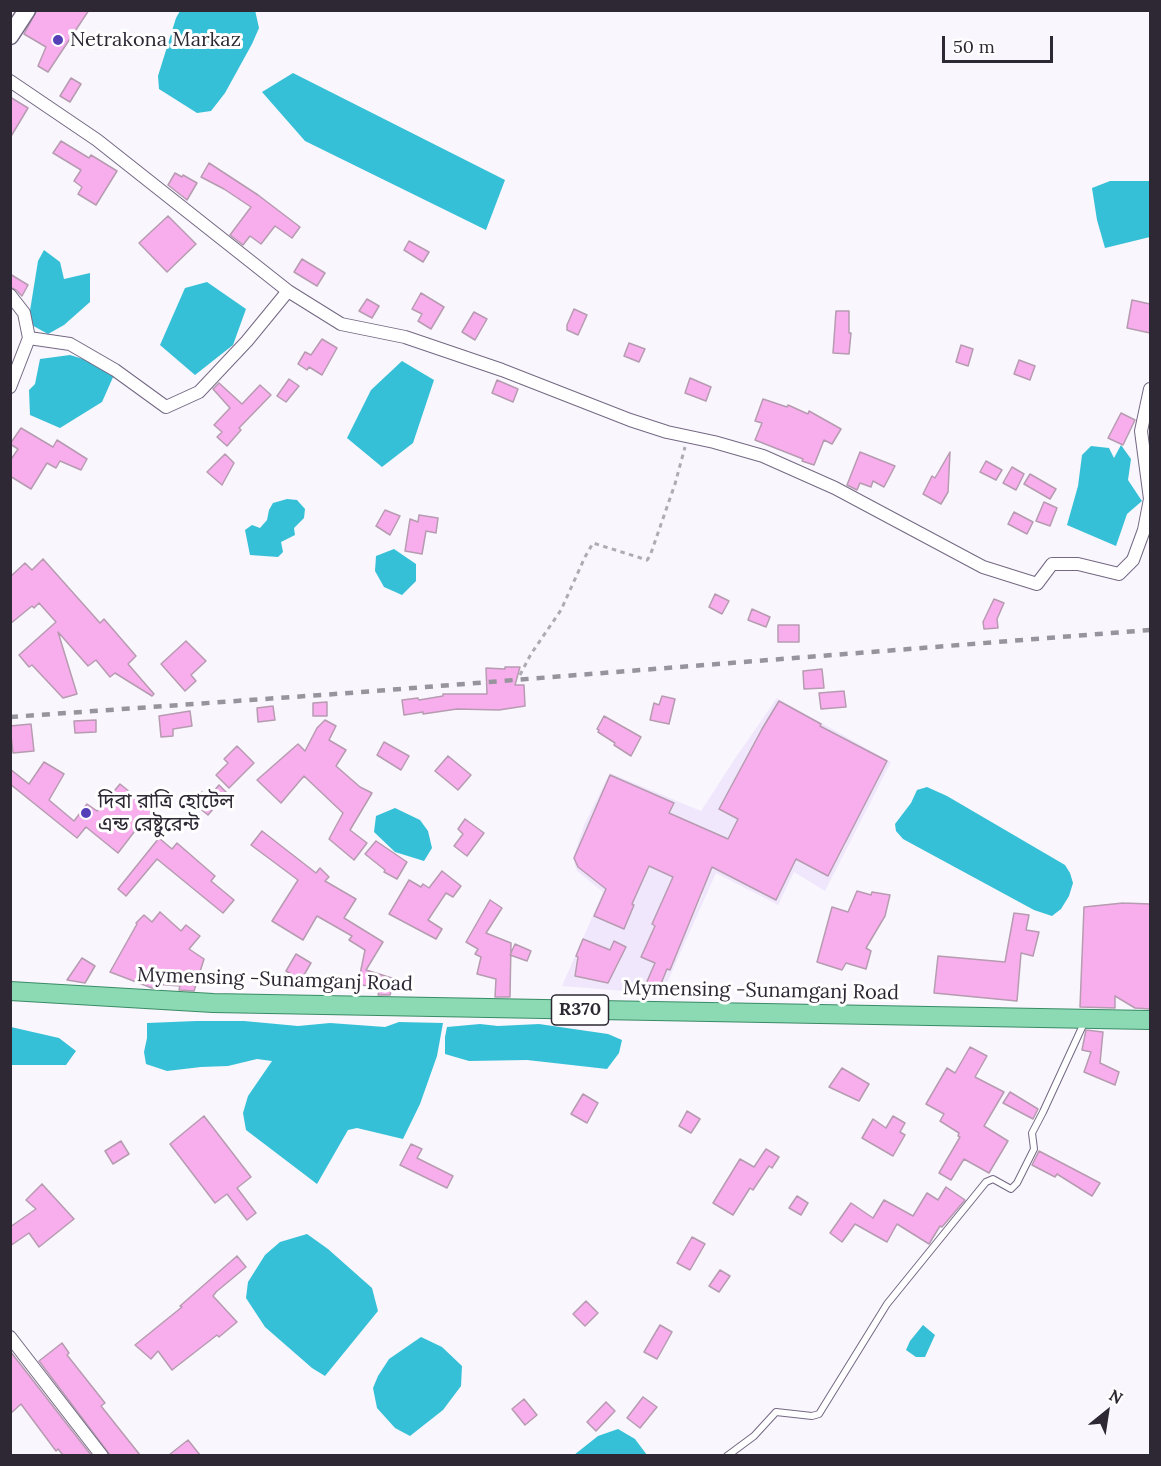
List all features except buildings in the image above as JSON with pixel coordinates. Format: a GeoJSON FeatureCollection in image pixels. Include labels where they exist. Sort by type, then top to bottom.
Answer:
{"type":"FeatureCollection","features":[{"type":"Feature","properties":{"kind":"main road"},"geometry":{"type":"LineString","coordinates":[[10,36],[27,10]]}},
{"type":"Feature","properties":{"kind":"main road","name":"Mymensing -Sunamganj Road"},"geometry":{"type":"LineString","coordinates":[[10,991],[213,1003],[1150,1020]]}},
{"type":"Feature","properties":{"kind":"street"},"geometry":{"type":"LineString","coordinates":[[10,81],[97,140],[288,291],[341,324],[405,337],[502,370],[630,420],[667,432],[732,446],[763,456],[835,488],[983,567],[1038,584],[1052,564],[1078,564],[1119,574],[1133,560],[1144,530],[1150,500],[1141,431],[1150,390]]}},
{"type":"Feature","properties":{"kind":"street"},"geometry":{"type":"LineString","coordinates":[[29,338],[70,344],[115,370],[166,407],[199,392],[247,341],[288,291]]}},
{"type":"Feature","properties":{"kind":"street"},"geometry":{"type":"LineString","coordinates":[[10,296],[24,313],[29,338],[10,387]]}},
{"type":"Feature","properties":{"kind":"street"},"geometry":{"type":"LineString","coordinates":[[10,1337],[102,1455]]}},
{"type":"Feature","properties":{"kind":"lane"},"geometry":{"type":"LineString","coordinates":[[727,1455],[754,1436],[776,1412],[812,1416],[819,1414],[887,1304],[986,1182],[993,1179],[1011,1189],[1017,1183],[1034,1149],[1032,1133],[1086,1019]]}},
{"type":"Feature","properties":{"kind":"path"},"geometry":{"type":"LineString","coordinates":[[520,675],[531,654],[561,610],[593,543],[647,560],[650,556],[675,484],[688,436]]}},
{"type":"Feature","properties":{"kind":"shaded area"},"geometry":{"type":"Polygon","coordinates":[[[777,698],[891,762],[825,891],[794,872],[778,905],[716,873],[662,994],[562,986],[603,892],[577,871],[573,858],[584,825],[610,773],[701,811],[777,698]],[[780,701],[767,723],[821,724],[780,701]],[[762,729],[719,808],[750,825],[793,746],[762,729]],[[825,729],[871,792],[887,761],[825,729]],[[610,775],[660,835],[674,803],[610,775]],[[783,809],[765,842],[828,876],[846,844],[783,809]],[[689,822],[702,890],[725,838],[689,822]],[[729,837],[714,868],[776,899],[791,869],[729,837]],[[671,880],[652,924],[683,938],[703,894],[671,880]],[[604,892],[594,916],[624,928],[634,905],[604,892]],[[649,938],[641,957],[670,970],[678,950],[649,938]],[[583,939],[576,956],[613,972],[618,966],[625,946],[614,942],[610,950],[583,939]]]}},
{"type":"Feature","properties":{"kind":"water"},"geometry":{"type":"Polygon","coordinates":[[[255,10],[259,28],[225,93],[211,111],[197,113],[159,89],[158,76],[180,11],[255,10]]]}},
{"type":"Feature","properties":{"kind":"water"},"geometry":{"type":"Polygon","coordinates":[[[293,73],[505,180],[486,230],[305,141],[262,92],[293,73]]]}},
{"type":"Feature","properties":{"kind":"water"},"geometry":{"type":"Polygon","coordinates":[[[1110,181],[1150,181],[1150,237],[1105,248],[1097,220],[1092,188],[1110,181]]]}},
{"type":"Feature","properties":{"kind":"water"},"geometry":{"type":"Polygon","coordinates":[[[44,250],[60,262],[64,279],[90,273],[90,302],[64,325],[48,334],[28,323],[38,261],[44,250]]]}},
{"type":"Feature","properties":{"kind":"water"},"geometry":{"type":"Polygon","coordinates":[[[207,282],[246,309],[233,345],[195,375],[160,345],[185,288],[207,282]]]}},
{"type":"Feature","properties":{"kind":"water"},"geometry":{"type":"Polygon","coordinates":[[[70,355],[96,363],[114,375],[102,402],[60,428],[30,415],[29,390],[35,384],[40,359],[70,355]]]}},
{"type":"Feature","properties":{"kind":"water"},"geometry":{"type":"Polygon","coordinates":[[[402,361],[434,380],[413,443],[382,467],[347,438],[371,390],[402,361]]]}},
{"type":"Feature","properties":{"kind":"water"},"geometry":{"type":"Polygon","coordinates":[[[1121,445],[1131,459],[1128,480],[1142,501],[1127,514],[1116,546],[1067,525],[1078,486],[1082,455],[1091,446],[1109,448],[1114,458],[1121,445]]]}},
{"type":"Feature","properties":{"kind":"water"},"geometry":{"type":"Polygon","coordinates":[[[287,499],[297,500],[305,509],[304,518],[294,528],[295,535],[281,542],[283,552],[278,557],[250,555],[245,530],[252,525],[260,528],[267,520],[273,503],[287,499]]]}},
{"type":"Feature","properties":{"kind":"water"},"geometry":{"type":"Polygon","coordinates":[[[394,549],[416,564],[416,581],[402,595],[384,587],[375,571],[376,556],[394,549]]]}},
{"type":"Feature","properties":{"kind":"water"},"geometry":{"type":"Polygon","coordinates":[[[927,787],[947,796],[1065,865],[1073,883],[1069,896],[1061,909],[1052,916],[1034,910],[903,839],[896,831],[895,824],[911,803],[917,790],[927,787]]]}},
{"type":"Feature","properties":{"kind":"water"},"geometry":{"type":"Polygon","coordinates":[[[395,808],[420,820],[428,831],[432,848],[424,861],[395,852],[374,832],[376,816],[395,808]]]}},
{"type":"Feature","properties":{"kind":"water"},"geometry":{"type":"Polygon","coordinates":[[[244,1021],[298,1026],[330,1023],[385,1027],[399,1022],[443,1023],[437,1056],[420,1104],[403,1139],[357,1128],[348,1130],[317,1184],[246,1130],[243,1113],[248,1096],[272,1061],[257,1059],[228,1066],[167,1071],[146,1064],[144,1052],[147,1023],[244,1021]]]}},
{"type":"Feature","properties":{"kind":"water"},"geometry":{"type":"Polygon","coordinates":[[[480,1024],[498,1026],[539,1024],[608,1034],[622,1040],[619,1053],[607,1069],[527,1060],[469,1061],[445,1054],[447,1027],[480,1024]]]}},
{"type":"Feature","properties":{"kind":"water"},"geometry":{"type":"Polygon","coordinates":[[[11,1027],[59,1038],[76,1051],[66,1065],[11,1065],[11,1027]]]}},
{"type":"Feature","properties":{"kind":"water"},"geometry":{"type":"Polygon","coordinates":[[[307,1234],[328,1249],[372,1288],[378,1311],[325,1376],[312,1368],[265,1327],[246,1298],[248,1282],[265,1255],[280,1242],[307,1234]]]}},
{"type":"Feature","properties":{"kind":"water"},"geometry":{"type":"Polygon","coordinates":[[[923,1325],[935,1335],[925,1357],[916,1357],[906,1350],[923,1325]]]}},
{"type":"Feature","properties":{"kind":"water"},"geometry":{"type":"Polygon","coordinates":[[[421,1337],[442,1347],[462,1366],[461,1386],[443,1410],[410,1436],[395,1428],[377,1408],[373,1388],[389,1359],[421,1337]]]}},
{"type":"Feature","properties":{"kind":"water"},"geometry":{"type":"Polygon","coordinates":[[[618,1429],[635,1439],[647,1455],[574,1455],[598,1436],[618,1429]]]}},
{"type":"Feature","properties":{"kind":"railway"},"geometry":{"type":"LineString","coordinates":[[10,717],[349,693],[1150,630]]}},
{"type":"Feature","properties":{"kind":"place","name":"Netrakona Markaz"},"geometry":{"type":"Point","coordinates":[58,40]}},
{"type":"Feature","properties":{"kind":"place","name":"দিবা রাত্রি হোটেল এন্ড রেষ্টুরেন্ট"},"geometry":{"type":"Point","coordinates":[86,813]}}]}
